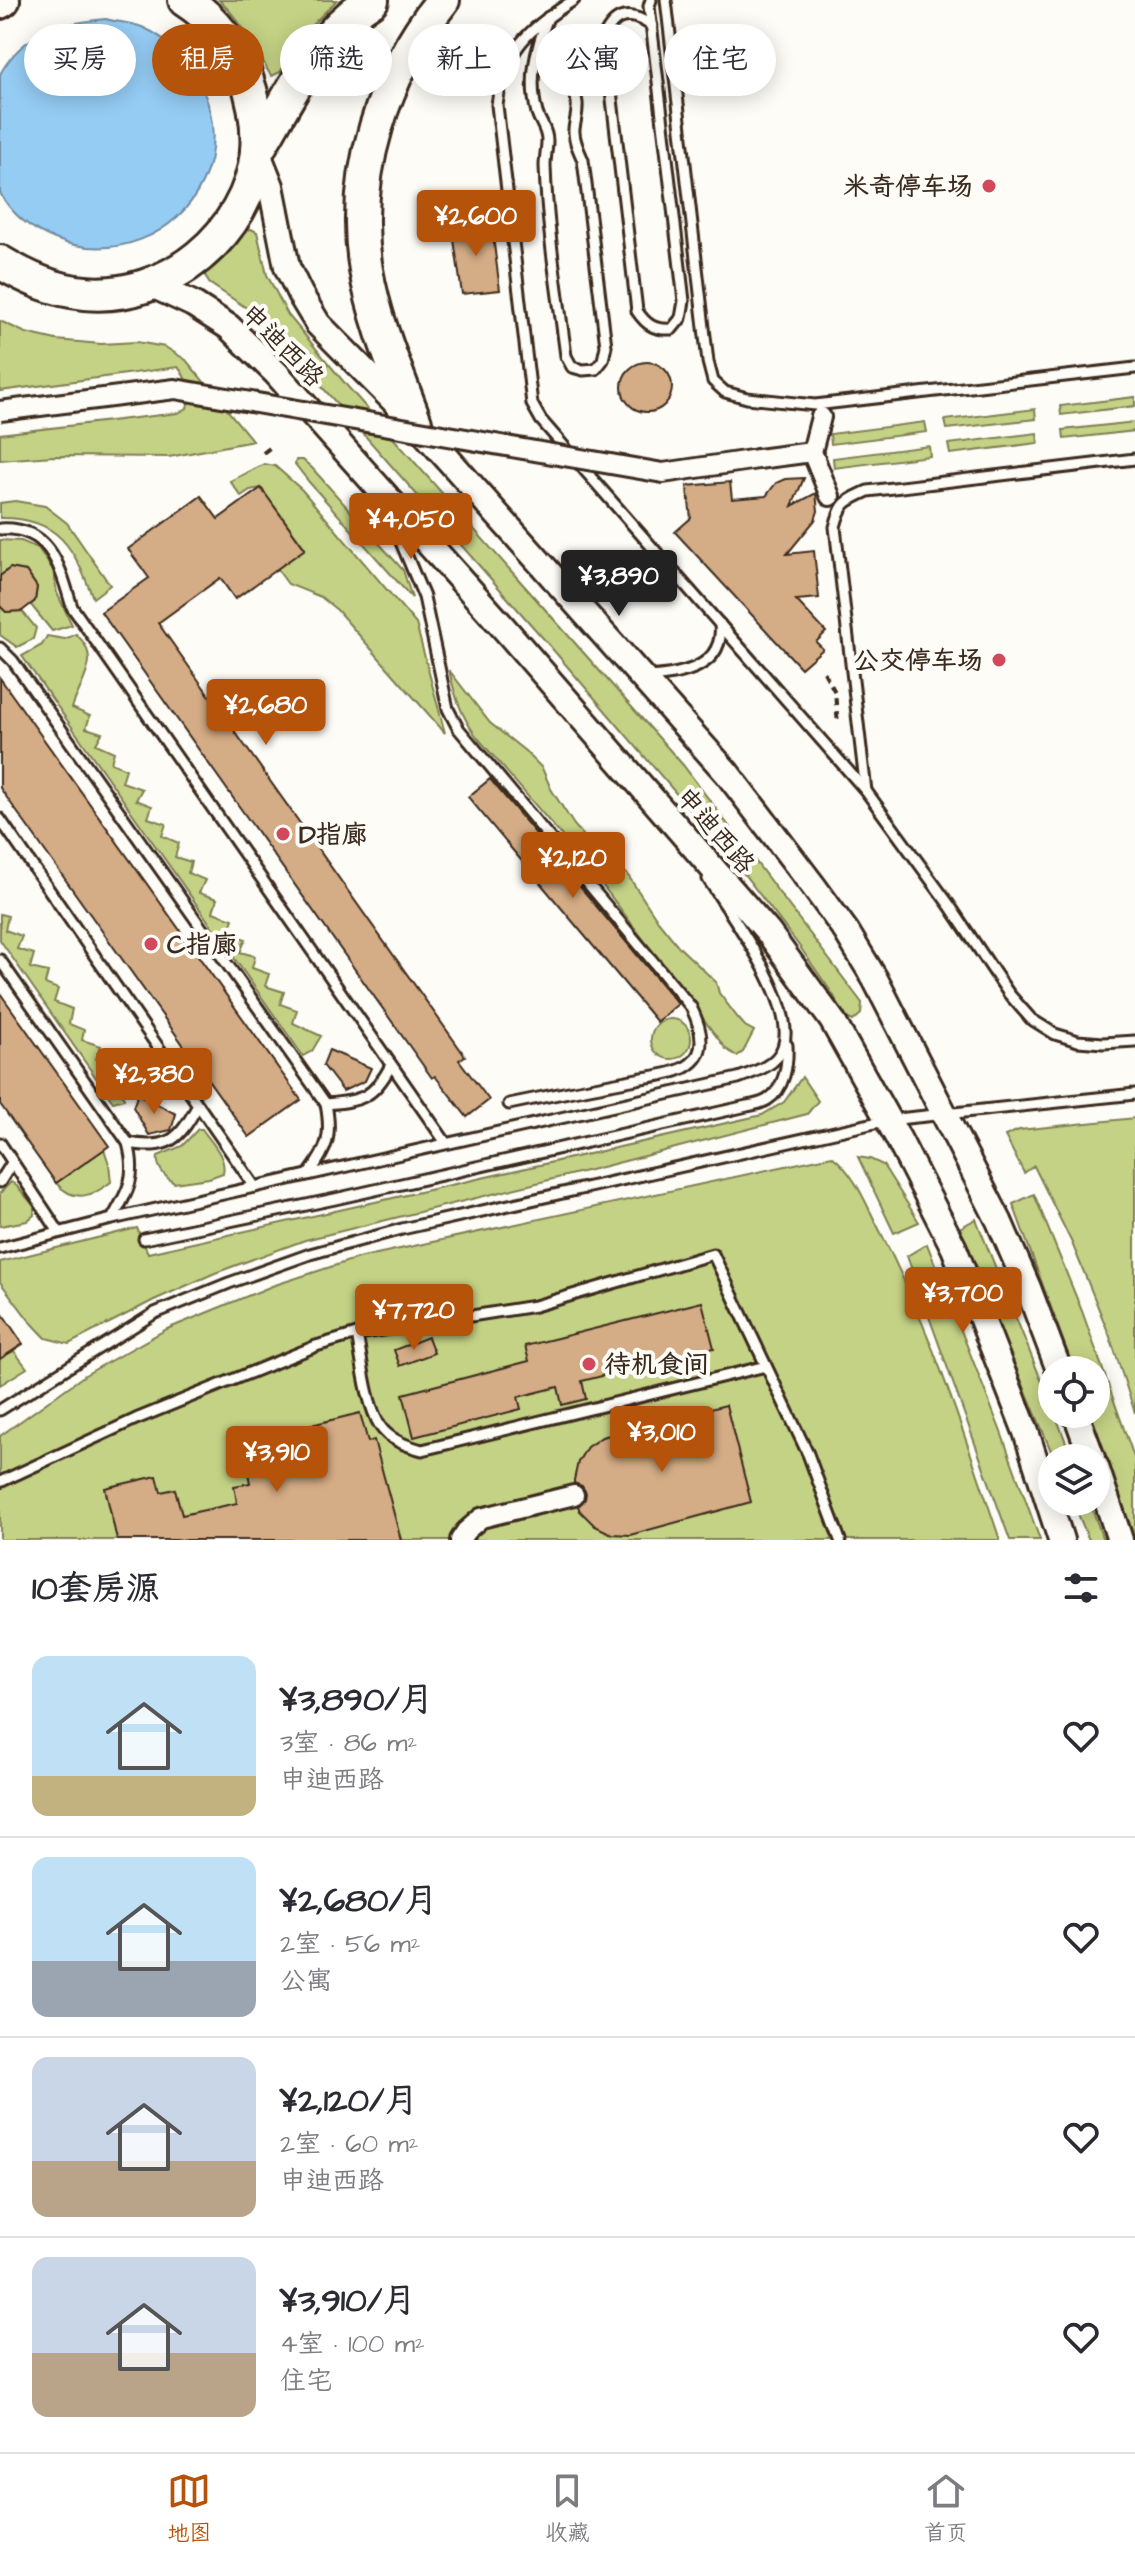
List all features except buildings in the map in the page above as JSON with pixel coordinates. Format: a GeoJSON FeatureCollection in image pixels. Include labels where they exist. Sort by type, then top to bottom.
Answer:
{"type":"FeatureCollection","features":[{"type":"Feature","properties":{"kind":"highway"},"geometry":{"type":"LineString","coordinates":[[0,262],[27,278],[56,288],[88,293],[119,292],[150,284],[184,267],[214,243],[230,223],[252,176],[257,151],[255,100],[237,53],[205,13],[185,0]]}},
{"type":"Feature","properties":{"kind":"highway"},"geometry":{"type":"LineString","coordinates":[[257,151],[303,69],[323,42],[372,0]]}},
{"type":"Feature","properties":{"kind":"highway"},"geometry":{"type":"LineString","coordinates":[[415,422],[383,334],[366,270],[362,210],[369,149],[386,97],[407,50],[443,0]]}},
{"type":"Feature","properties":{"kind":"street","name":"申迪西路"},"geometry":{"type":"LineString","coordinates":[[257,151],[271,186],[287,267],[318,324],[415,422],[727,773],[846,931],[875,979],[999,1221],[1054,1356]]}},
{"type":"Feature","properties":{"kind":"street","name":"申迪西路"},"geometry":{"type":"LineString","coordinates":[[150,284],[193,304],[229,327],[276,373],[768,932],[823,1007],[888,1120],[954,1248],[1026,1432],[1061,1540]]}},
{"type":"Feature","properties":{"kind":"street"},"geometry":{"type":"LineString","coordinates":[[0,411],[175,389],[663,473],[812,452]]}},
{"type":"Feature","properties":{"kind":"street"},"geometry":{"type":"LineString","coordinates":[[821,417],[812,452],[830,496]]}},
{"type":"Feature","properties":{"kind":"street"},"geometry":{"type":"LineString","coordinates":[[460,1540],[481,1518],[574,1495]]}},
{"type":"Feature","properties":{"kind":"street"},"geometry":{"type":"LineString","coordinates":[[1110,1510],[1120,1540]]}},
{"type":"Feature","properties":{"kind":"lane"},"geometry":{"type":"LineString","coordinates":[[574,0],[524,37],[500,80],[497,105],[532,404],[541,420],[866,791],[950,906],[1009,994],[1031,1019],[1055,1034],[1078,1041],[1135,1041]]}},
{"type":"Feature","properties":{"kind":"lane"},"geometry":{"type":"LineString","coordinates":[[612,96],[637,311],[645,324],[659,330],[672,329],[681,318],[684,301],[651,0]]}},
{"type":"Feature","properties":{"kind":"lane"},"geometry":{"type":"LineString","coordinates":[[666,0],[708,362],[713,381],[725,392],[747,398],[815,405],[1135,368]]}},
{"type":"Feature","properties":{"kind":"lane"},"geometry":{"type":"LineString","coordinates":[[611,24],[627,16],[639,17],[652,26]]}},
{"type":"Feature","properties":{"kind":"lane"},"geometry":{"type":"LineString","coordinates":[[545,24],[548,17]]}},
{"type":"Feature","properties":{"kind":"lane"},"geometry":{"type":"LineString","coordinates":[[536,55],[532,83],[537,115],[545,128],[547,141],[547,192],[566,356],[572,367],[583,370],[596,369],[603,360],[606,346],[583,160],[574,131],[577,119],[575,96]]}},
{"type":"Feature","properties":{"kind":"lane"},"geometry":{"type":"LineString","coordinates":[[866,791],[835,527],[839,510],[848,500],[868,491],[1135,459]]}},
{"type":"Feature","properties":{"kind":"lane"},"geometry":{"type":"LineString","coordinates":[[378,488],[424,597],[448,709],[458,728],[691,1007],[699,1024],[701,1041],[698,1055],[690,1065],[646,1077],[509,1104]]}},
{"type":"Feature","properties":{"kind":"lane"},"geometry":{"type":"LineString","coordinates":[[0,529],[23,529],[42,541],[57,560],[72,607],[446,1143]]}},
{"type":"Feature","properties":{"kind":"lane"},"geometry":{"type":"LineString","coordinates":[[640,677],[673,676],[695,669],[718,646],[720,624]]}},
{"type":"Feature","properties":{"kind":"lane"},"geometry":{"type":"LineString","coordinates":[[0,648],[13,661],[326,1104],[330,1127],[327,1144],[309,1174]]}},
{"type":"Feature","properties":{"kind":"lane"},"geometry":{"type":"LineString","coordinates":[[0,819],[255,1187]]}},
{"type":"Feature","properties":{"kind":"lane"},"geometry":{"type":"LineString","coordinates":[[144,1239],[335,1199],[769,1099],[783,1081],[788,1063],[787,1029],[769,978],[677,828]]}},
{"type":"Feature","properties":{"kind":"lane"},"geometry":{"type":"LineString","coordinates":[[0,960],[128,1143],[133,1162],[131,1179],[112,1219]]}},
{"type":"Feature","properties":{"kind":"lane"},"geometry":{"type":"LineString","coordinates":[[0,1248],[112,1219],[738,1078],[761,1070],[782,1050],[787,1029]]}},
{"type":"Feature","properties":{"kind":"lane"},"geometry":{"type":"LineString","coordinates":[[326,1104],[356,1102],[374,1092],[391,1065]]}},
{"type":"Feature","properties":{"kind":"lane"},"geometry":{"type":"LineString","coordinates":[[0,1410],[155,1313],[310,1254],[402,1229],[888,1120],[1135,1094]]}},
{"type":"Feature","properties":{"kind":"lane"},"geometry":{"type":"LineString","coordinates":[[128,1143],[151,1147],[171,1142],[184,1130],[198,1105]]}},
{"type":"Feature","properties":{"kind":"lane"},"geometry":{"type":"LineString","coordinates":[[0,1143],[59,1232]]}},
{"type":"Feature","properties":{"kind":"lane"},"geometry":{"type":"LineString","coordinates":[[0,1182],[12,1163]]}},
{"type":"Feature","properties":{"kind":"lane"},"geometry":{"type":"LineString","coordinates":[[0,1482],[136,1419],[316,1346],[357,1334],[535,1306],[713,1254],[808,1454],[840,1540]]}},
{"type":"Feature","properties":{"kind":"lane"},"geometry":{"type":"LineString","coordinates":[[357,1334],[372,1404],[381,1427],[404,1446],[422,1450],[766,1366]]}},
{"type":"Feature","properties":{"kind":"path"},"geometry":{"type":"LineString","coordinates":[[263,453],[271,447]]}},
{"type":"Feature","properties":{"kind":"path"},"geometry":{"type":"LineString","coordinates":[[824,672],[835,692],[838,725]]}},
{"type":"Feature","properties":{"kind":"green space"},"geometry":{"type":"Polygon","coordinates":[[[219,0],[337,0],[313,24],[280,24],[280,72],[272,76],[264,62],[264,24],[240,24],[219,0]]]}},
{"type":"Feature","properties":{"kind":"green space"},"geometry":{"type":"Polygon","coordinates":[[[251,229],[257,232],[267,275],[288,315],[348,387],[683,765],[862,1003],[861,1014],[853,1021],[844,1017],[834,996],[800,947],[734,861],[549,645],[287,347],[254,313],[209,283],[204,273],[223,258],[244,231],[251,229]]]}},
{"type":"Feature","properties":{"kind":"green space"},"geometry":{"type":"Polygon","coordinates":[[[0,321],[26,333],[56,340],[101,344],[137,342],[165,347],[186,360],[253,441],[169,457],[53,456],[0,460],[0,434],[178,413],[187,408],[189,397],[188,387],[178,367],[0,391],[0,321]]]}},
{"type":"Feature","properties":{"kind":"green space"},"geometry":{"type":"Polygon","coordinates":[[[1135,397],[1135,406],[1061,415],[1060,406],[1135,397]]]}},
{"type":"Feature","properties":{"kind":"green space"},"geometry":{"type":"Polygon","coordinates":[[[1035,409],[1036,419],[947,429],[945,420],[1035,409]]]}},
{"type":"Feature","properties":{"kind":"green space"},"geometry":{"type":"Polygon","coordinates":[[[925,422],[927,432],[831,444],[830,434],[925,422]]]}},
{"type":"Feature","properties":{"kind":"green space"},"geometry":{"type":"Polygon","coordinates":[[[1135,422],[1135,431],[1064,439],[1063,430],[1135,422]]]}},
{"type":"Feature","properties":{"kind":"green space"},"geometry":{"type":"Polygon","coordinates":[[[1037,433],[1038,443],[950,454],[948,444],[1037,433]]]}},
{"type":"Feature","properties":{"kind":"green space"},"geometry":{"type":"Polygon","coordinates":[[[929,446],[930,456],[834,468],[833,458],[929,446]]]}},
{"type":"Feature","properties":{"kind":"green space"},"geometry":{"type":"Polygon","coordinates":[[[296,460],[303,460],[312,468],[403,570],[412,598],[309,482],[295,464],[296,460]]]}},
{"type":"Feature","properties":{"kind":"green space"},"geometry":{"type":"Polygon","coordinates":[[[264,464],[275,466],[302,490],[416,624],[445,733],[337,610],[321,597],[288,584],[277,569],[305,548],[261,488],[241,496],[230,481],[264,464]]]}},
{"type":"Feature","properties":{"kind":"green space"},"geometry":{"type":"Polygon","coordinates":[[[15,501],[45,506],[67,523],[110,585],[93,598],[79,564],[62,539],[37,523],[0,518],[0,503],[15,501]]]}},
{"type":"Feature","properties":{"kind":"green space"},"geometry":{"type":"Polygon","coordinates":[[[0,540],[21,541],[38,548],[53,570],[57,593],[72,625],[52,631],[31,605],[35,601],[37,587],[26,571],[10,568],[0,576],[0,540]]]}},
{"type":"Feature","properties":{"kind":"green space"},"geometry":{"type":"Polygon","coordinates":[[[0,606],[6,612],[22,611],[36,628],[33,639],[17,647],[0,635],[0,606]]]}},
{"type":"Feature","properties":{"kind":"green space"},"geometry":{"type":"Polygon","coordinates":[[[76,634],[84,643],[89,661],[72,708],[90,716],[86,728],[102,733],[96,744],[114,752],[111,763],[126,769],[122,782],[142,789],[136,800],[152,806],[148,818],[166,824],[162,836],[179,843],[175,857],[191,862],[188,873],[205,880],[199,893],[217,899],[213,912],[233,919],[228,933],[246,939],[240,952],[255,956],[252,968],[269,974],[265,986],[284,992],[280,1004],[297,1010],[293,1023],[321,1036],[312,1051],[303,1056],[22,656],[42,645],[47,636],[65,639],[76,634]]]}},
{"type":"Feature","properties":{"kind":"green space"},"geometry":{"type":"Polygon","coordinates":[[[449,670],[490,723],[542,768],[551,789],[574,825],[597,851],[627,874],[679,947],[716,982],[719,993],[738,1018],[754,1031],[743,1052],[737,1056],[726,1049],[591,870],[477,737],[459,705],[449,670]]]}},
{"type":"Feature","properties":{"kind":"green space"},"geometry":{"type":"Polygon","coordinates":[[[0,914],[8,916],[5,930],[22,936],[17,949],[34,954],[30,968],[48,972],[45,984],[58,989],[54,1002],[72,1009],[69,1024],[84,1030],[82,1040],[101,1046],[96,1059],[130,1073],[122,1092],[124,1099],[113,1102],[0,940],[0,914]]]}},
{"type":"Feature","properties":{"kind":"green space"},"geometry":{"type":"Polygon","coordinates":[[[671,1019],[685,1025],[691,1039],[685,1053],[671,1059],[657,1053],[651,1039],[657,1025],[671,1019]]]}},
{"type":"Feature","properties":{"kind":"green space"},"geometry":{"type":"Polygon","coordinates":[[[802,1077],[818,1101],[807,1114],[305,1240],[215,1273],[69,1344],[46,1338],[0,1282],[0,1262],[137,1228],[148,1253],[762,1115],[784,1102],[802,1077]]]}},
{"type":"Feature","properties":{"kind":"green space"},"geometry":{"type":"Polygon","coordinates":[[[1135,1118],[1135,1413],[1109,1334],[1072,1243],[1034,1166],[1024,1173],[1005,1136],[1019,1130],[1135,1118]]]}},
{"type":"Feature","properties":{"kind":"green space"},"geometry":{"type":"Polygon","coordinates":[[[198,1129],[202,1129],[217,1150],[223,1161],[223,1173],[174,1183],[162,1171],[158,1156],[182,1146],[198,1129]]]}},
{"type":"Feature","properties":{"kind":"green space"},"geometry":{"type":"Polygon","coordinates":[[[104,1149],[111,1182],[104,1187],[83,1196],[70,1193],[56,1183],[104,1149]]]}},
{"type":"Feature","properties":{"kind":"green space"},"geometry":{"type":"Polygon","coordinates":[[[832,1156],[859,1189],[914,1303],[945,1381],[1000,1540],[0,1540],[0,1436],[85,1375],[167,1329],[272,1286],[358,1258],[832,1156]]]}},
{"type":"Feature","properties":{"kind":"green space"},"geometry":{"type":"Polygon","coordinates":[[[858,1157],[883,1165],[919,1222],[894,1233],[858,1157]]]}},
{"type":"Feature","properties":{"kind":"green space"},"geometry":{"type":"Polygon","coordinates":[[[11,1182],[34,1206],[34,1215],[27,1221],[0,1226],[0,1193],[11,1182]]]}},
{"type":"Feature","properties":{"kind":"green space"},"geometry":{"type":"Polygon","coordinates":[[[1034,1194],[1098,1356],[1069,1356],[1013,1204],[1034,1194]]]}},
{"type":"Feature","properties":{"kind":"green space"},"geometry":{"type":"Polygon","coordinates":[[[976,1219],[1038,1372],[1038,1420],[958,1229],[976,1219]]]}},
{"type":"Feature","properties":{"kind":"green space"},"geometry":{"type":"Polygon","coordinates":[[[927,1244],[1040,1540],[1010,1540],[907,1256],[927,1244]]]}},
{"type":"Feature","properties":{"kind":"green space"},"geometry":{"type":"Polygon","coordinates":[[[0,1346],[6,1355],[14,1351],[27,1368],[0,1385],[0,1346]]]}},
{"type":"Feature","properties":{"kind":"green space"},"geometry":{"type":"Polygon","coordinates":[[[1110,1390],[1135,1460],[1135,1538],[1110,1469],[1110,1444],[1101,1444],[1095,1428],[1110,1428],[1110,1390]]]}},
{"type":"Feature","properties":{"kind":"green space"},"geometry":{"type":"Polygon","coordinates":[[[1041,1428],[1060,1428],[1067,1444],[1048,1444],[1041,1428]]]}},
{"type":"Feature","properties":{"kind":"green space"},"geometry":{"type":"Polygon","coordinates":[[[1079,1516],[1095,1516],[1103,1540],[1089,1540],[1079,1516]]]}},
{"type":"Feature","properties":{"kind":"water"},"geometry":{"type":"Polygon","coordinates":[[[106,19],[128,24],[70,24],[106,19]]]}},
{"type":"Feature","properties":{"kind":"water"},"geometry":{"type":"Polygon","coordinates":[[[136,26],[152,32],[152,96],[205,96],[213,136],[203,181],[192,201],[177,217],[141,240],[98,248],[55,239],[17,215],[0,193],[0,74],[24,45],[24,96],[136,96],[136,26]]]}},
{"type":"Feature","properties":{"kind":"place","name":"米奇停车场"},"geometry":{"type":"Point","coordinates":[989,186]}},
{"type":"Feature","properties":{"kind":"place","name":"公交停车场"},"geometry":{"type":"Point","coordinates":[999,660]}},
{"type":"Feature","properties":{"kind":"place","name":"D指廊"},"geometry":{"type":"Point","coordinates":[283,834]}},
{"type":"Feature","properties":{"kind":"place","name":"C指廊"},"geometry":{"type":"Point","coordinates":[151,944]}},
{"type":"Feature","properties":{"kind":"place","name":"待机食间"},"geometry":{"type":"Point","coordinates":[589,1364]}}]}
